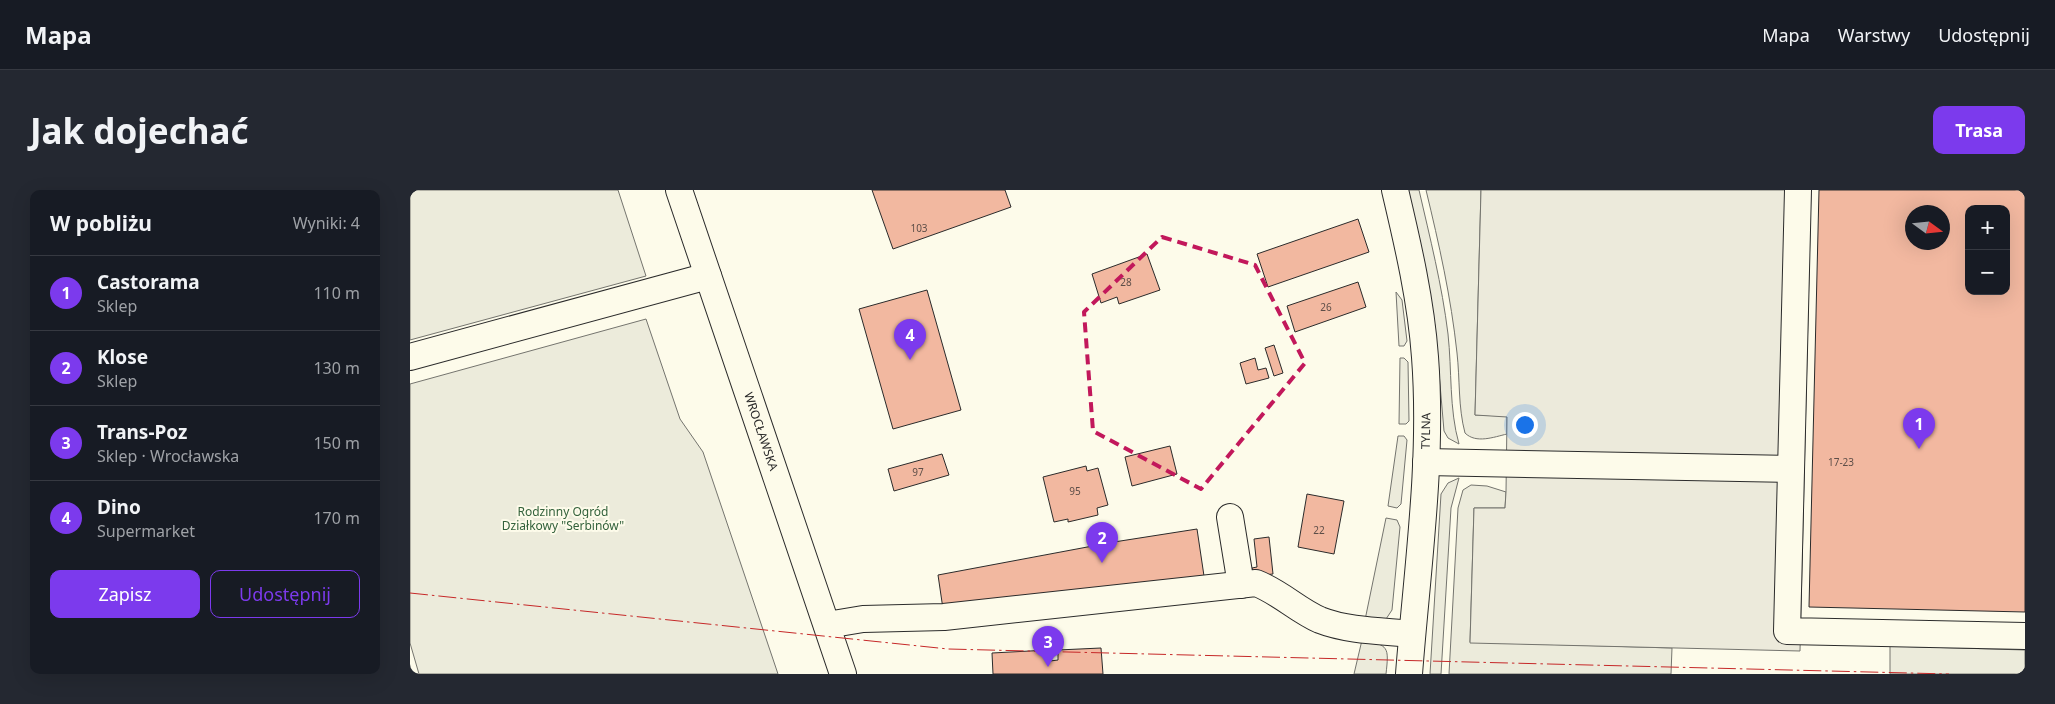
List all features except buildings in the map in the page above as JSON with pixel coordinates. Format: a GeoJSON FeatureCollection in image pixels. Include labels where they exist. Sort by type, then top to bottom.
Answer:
{"type":"FeatureCollection","features":[{"type":"Feature","properties":{"kind":"street","name":"WROCŁAWSKA"},"geometry":{"type":"LineString","coordinates":[[679,190],[843,673]]}},
{"type":"Feature","properties":{"kind":"street","name":"TYLNA"},"geometry":{"type":"LineString","coordinates":[[1395,190],[1420,309],[1425,358],[1426,462],[1409,674]]}},
{"type":"Feature","properties":{"kind":"street"},"geometry":{"type":"LineString","coordinates":[[1798,190],[1787,631],[2025,636]]}},
{"type":"Feature","properties":{"kind":"street"},"geometry":{"type":"LineString","coordinates":[[410,357],[708,276]]}},
{"type":"Feature","properties":{"kind":"street"},"geometry":{"type":"LineString","coordinates":[[1426,462],[1791,469]]}},
{"type":"Feature","properties":{"kind":"street"},"geometry":{"type":"LineString","coordinates":[[1230,517],[1242,584]]}},
{"type":"Feature","properties":{"kind":"street"},"geometry":{"type":"LineString","coordinates":[[827,625],[863,619],[944,617],[1256,583],[1272,589],[1290,603],[1318,619],[1337,625],[1412,634]]}},
{"type":"Feature","properties":{"kind":"highlighted area"},"geometry":{"type":"Polygon","coordinates":[[[1162,237],[1255,265],[1305,363],[1201,489],[1093,431],[1084,312],[1162,237]]]}},
{"type":"Feature","properties":{"kind":"green space"},"geometry":{"type":"Polygon","coordinates":[[[410,190],[618,190],[646,276],[410,340],[410,190]]]}},
{"type":"Feature","properties":{"kind":"green space"},"geometry":{"type":"Polygon","coordinates":[[[1407,190],[1419,190],[1439,280],[1448,334],[1452,403],[1459,444],[1448,438],[1444,431],[1435,326],[1407,190]]]}},
{"type":"Feature","properties":{"kind":"green space"},"geometry":{"type":"Polygon","coordinates":[[[1426,190],[1481,190],[1475,415],[1507,416],[1507,434],[1480,439],[1465,433],[1461,413],[1457,353],[1448,291],[1426,190]]]}},
{"type":"Feature","properties":{"kind":"green space"},"geometry":{"type":"Polygon","coordinates":[[[1396,292],[1402,300],[1407,341],[1404,346],[1399,346],[1396,292]]]}},
{"type":"Feature","properties":{"kind":"green space","name":"Rodzinny Ogród Działkowy \"Serbinów\""},"geometry":{"type":"Polygon","coordinates":[[[646,319],[680,419],[703,452],[778,674],[419,674],[410,643],[410,384],[646,319]]]}},
{"type":"Feature","properties":{"kind":"green space"},"geometry":{"type":"Polygon","coordinates":[[[1400,358],[1404,358],[1408,362],[1409,421],[1406,424],[1399,424],[1400,358]]]}},
{"type":"Feature","properties":{"kind":"green space"},"geometry":{"type":"Polygon","coordinates":[[[1398,436],[1404,436],[1407,440],[1401,504],[1397,508],[1388,506],[1398,436]]]}},
{"type":"Feature","properties":{"kind":"green space"},"geometry":{"type":"Polygon","coordinates":[[[1459,478],[1451,508],[1441,674],[1430,674],[1441,494],[1448,483],[1459,478]]]}},
{"type":"Feature","properties":{"kind":"green space"},"geometry":{"type":"Polygon","coordinates":[[[1471,485],[1487,486],[1506,492],[1505,508],[1474,508],[1470,642],[1672,648],[1671,674],[1449,674],[1458,508],[1463,490],[1471,485]]]}},
{"type":"Feature","properties":{"kind":"green space"},"geometry":{"type":"Polygon","coordinates":[[[1386,518],[1397,520],[1400,527],[1392,610],[1386,619],[1365,620],[1386,518]]]}},
{"type":"Feature","properties":{"kind":"green space"},"geometry":{"type":"Polygon","coordinates":[[[1362,640],[1378,644],[1385,649],[1387,653],[1386,674],[1354,674],[1362,640]]]}},
{"type":"Feature","properties":{"kind":"green space"},"geometry":{"type":"Polygon","coordinates":[[[1890,646],[2025,650],[2025,674],[1890,674],[1890,646]]]}},
{"type":"Feature","properties":{"kind":"shaded area"},"geometry":{"type":"Polygon","coordinates":[[[1481,190],[1811,190],[1800,651],[1470,643],[1474,508],[1505,508],[1506,492],[1507,417],[1475,415],[1481,190]]]}},
{"type":"Feature","properties":{"kind":"power"},"geometry":{"type":"LineString","coordinates":[[410,593],[948,649],[1949,674]]}},
{"type":"Feature","properties":{"kind":"place","name":"Dino"},"geometry":{"type":"Point","coordinates":[910,360]}},
{"type":"Feature","properties":{"kind":"place","name":"Castorama"},"geometry":{"type":"Point","coordinates":[1919,449]}},
{"type":"Feature","properties":{"kind":"place","name":"Klose"},"geometry":{"type":"Point","coordinates":[1102,563]}},
{"type":"Feature","properties":{"kind":"place","name":"Trans-Poz"},"geometry":{"type":"Point","coordinates":[1048,667]}}]}
